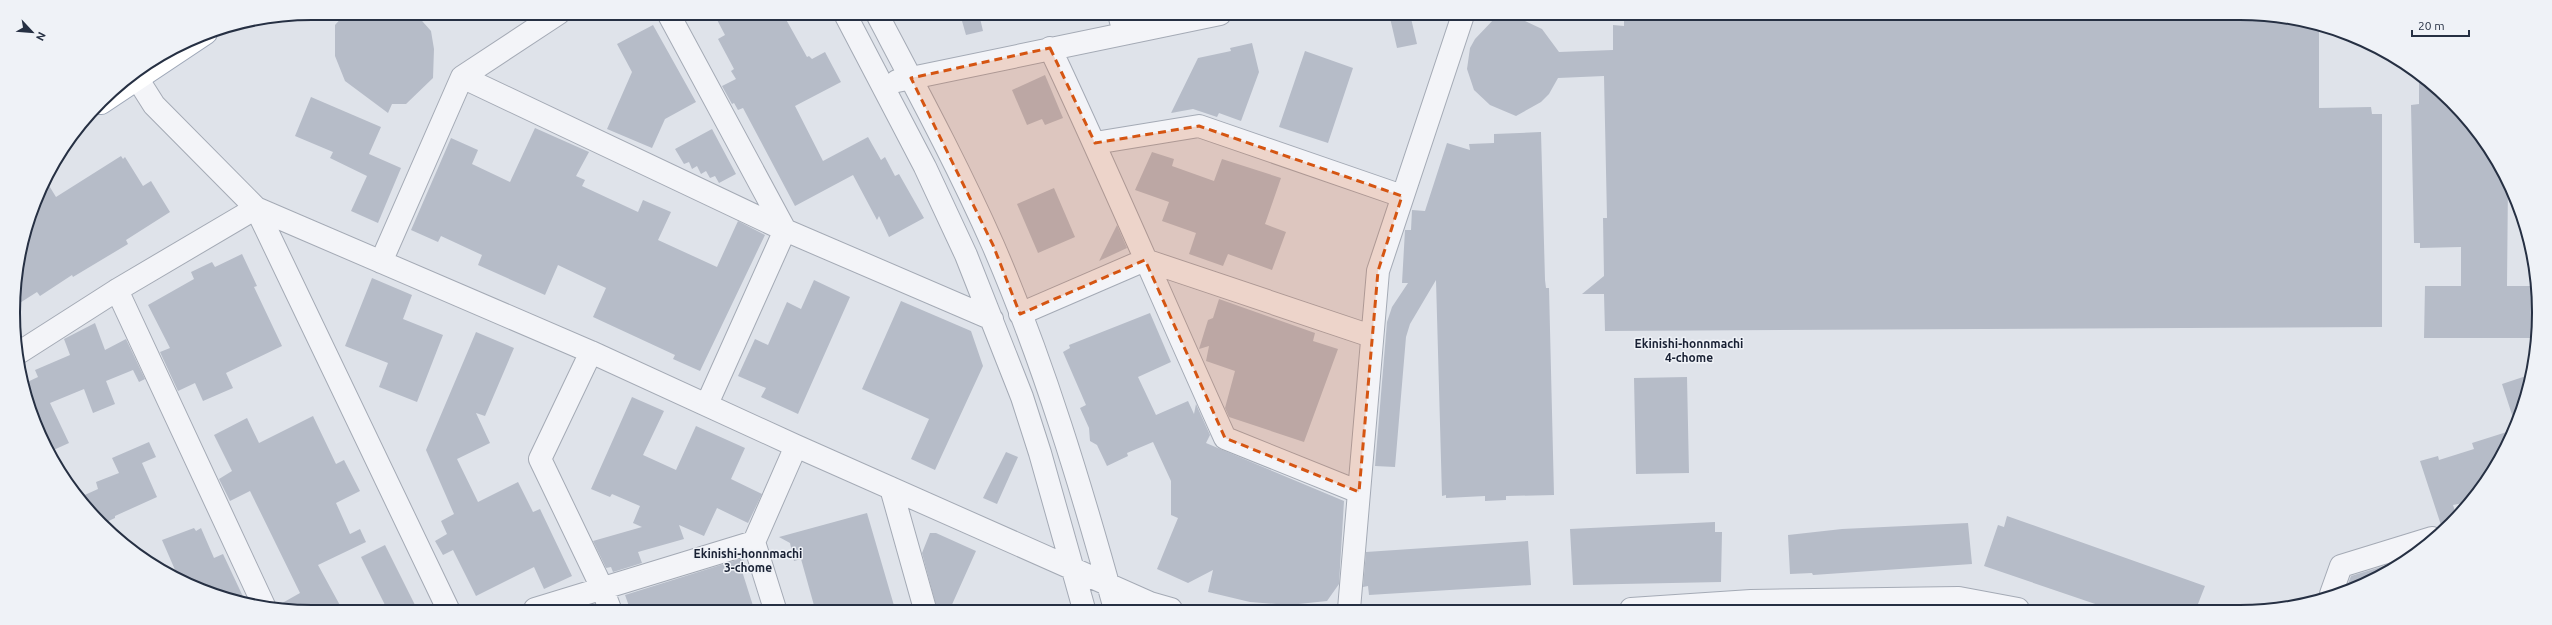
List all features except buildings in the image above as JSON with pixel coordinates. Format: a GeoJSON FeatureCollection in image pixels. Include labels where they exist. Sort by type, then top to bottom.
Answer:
{"type":"FeatureCollection","features":[{"type":"Feature","properties":{"kind":"street"},"geometry":{"type":"LineString","coordinates":[[380,262],[462,77],[548,20]]}},
{"type":"Feature","properties":{"kind":"street"},"geometry":{"type":"LineString","coordinates":[[671,20],[786,230]]}},
{"type":"Feature","properties":{"kind":"street"},"geometry":{"type":"LineString","coordinates":[[848,20],[954,228],[992,319],[1040,453],[1083,605]]}},
{"type":"Feature","properties":{"kind":"street"},"geometry":{"type":"LineString","coordinates":[[880,20],[941,135],[993,245],[1057,412],[1114,605]]}},
{"type":"Feature","properties":{"kind":"street"},"geometry":{"type":"LineString","coordinates":[[882,84],[1050,48],[1121,24],[1161,20]]}},
{"type":"Feature","properties":{"kind":"street"},"geometry":{"type":"LineString","coordinates":[[1349,605],[1371,336],[1378,270],[1462,20]]}},
{"type":"Feature","properties":{"kind":"street"},"geometry":{"type":"LineString","coordinates":[[1050,48],[1095,143],[1145,260],[1225,438],[1359,492]]}},
{"type":"Feature","properties":{"kind":"street"},"geometry":{"type":"LineString","coordinates":[[462,77],[786,230],[992,319]]}},
{"type":"Feature","properties":{"kind":"street"},"geometry":{"type":"LineString","coordinates":[[137,78],[154,105],[256,208],[446,605]]}},
{"type":"Feature","properties":{"kind":"street"},"geometry":{"type":"LineString","coordinates":[[1095,143],[1199,126],[1402,196]]}},
{"type":"Feature","properties":{"kind":"street"},"geometry":{"type":"LineString","coordinates":[[256,208],[592,352],[796,446],[1108,585],[1157,605]]}},
{"type":"Feature","properties":{"kind":"street"},"geometry":{"type":"LineString","coordinates":[[23,350],[117,290],[256,208]]}},
{"type":"Feature","properties":{"kind":"street"},"geometry":{"type":"LineString","coordinates":[[707,404],[786,230]]}},
{"type":"Feature","properties":{"kind":"street"},"geometry":{"type":"LineString","coordinates":[[1020,314],[1145,260],[1371,336]]}},
{"type":"Feature","properties":{"kind":"street"},"geometry":{"type":"LineString","coordinates":[[117,290],[261,600]]}},
{"type":"Feature","properties":{"kind":"street"},"geometry":{"type":"LineString","coordinates":[[592,352],[540,459],[602,588],[608,605]]}},
{"type":"Feature","properties":{"kind":"street"},"geometry":{"type":"LineString","coordinates":[[774,605],[754,542],[796,446]]}},
{"type":"Feature","properties":{"kind":"street"},"geometry":{"type":"LineString","coordinates":[[891,488],[924,605]]}},
{"type":"Feature","properties":{"kind":"street"},"geometry":{"type":"LineString","coordinates":[[2333,589],[2341,566],[2422,541]]}},
{"type":"Feature","properties":{"kind":"street"},"geometry":{"type":"LineString","coordinates":[[548,605],[754,542]]}},
{"type":"Feature","properties":{"kind":"street"},"geometry":{"type":"LineString","coordinates":[[1749,605],[1959,598],[1993,605]]}},
{"type":"Feature","properties":{"kind":"highlighted area"},"geometry":{"type":"Polygon","coordinates":[[[1050,48],[1095,143],[1199,126],[1402,196],[1378,271],[1359,492],[1225,438],[1145,260],[1020,314],[993,245],[911,78],[1050,48]]]}},
{"type":"Feature","properties":{"kind":"district","name":"Ekinishi-honnmachi 4-chome"},"geometry":{"type":"Point","coordinates":[1689,351]}},
{"type":"Feature","properties":{"kind":"district","name":"Ekinishi-honnmachi 3-chome"},"geometry":{"type":"Point","coordinates":[748,561]}}]}
